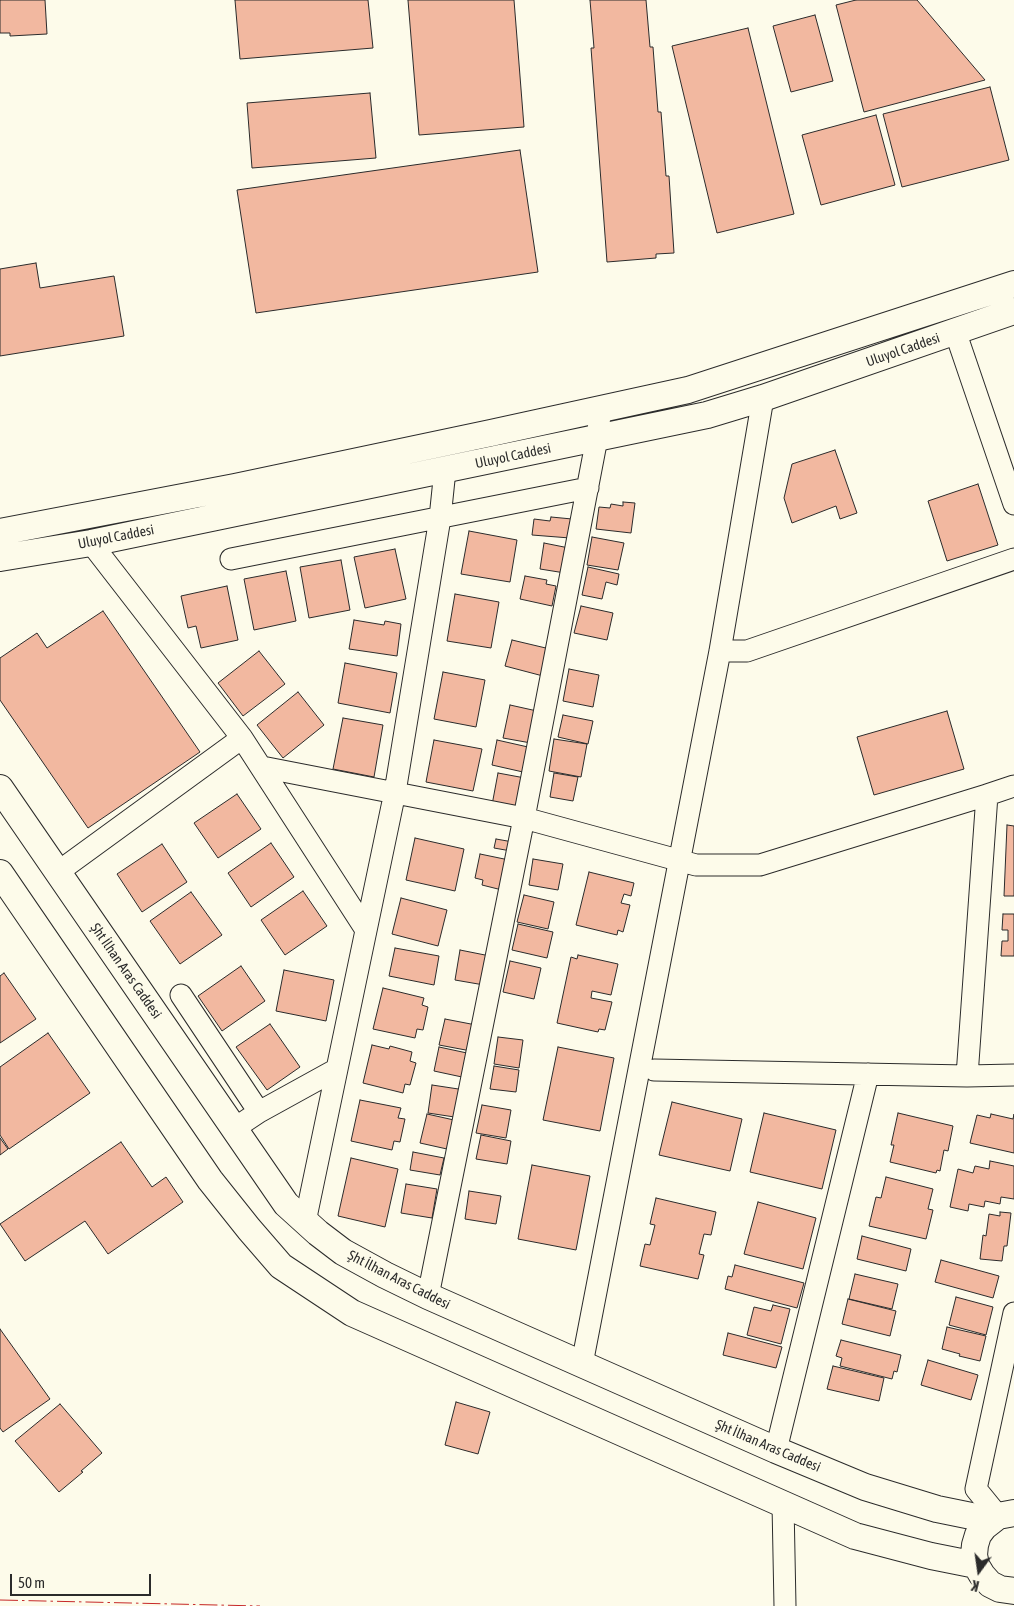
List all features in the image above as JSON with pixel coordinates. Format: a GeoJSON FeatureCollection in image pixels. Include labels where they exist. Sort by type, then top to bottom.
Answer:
{"type":"FeatureCollection","features":[{"type":"Feature","properties":{"kind":"main road","name":"Uluyol Caddesi"},"geometry":{"type":"LineString","coordinates":[[0,532],[235,486],[688,390],[1014,284]]}},
{"type":"Feature","properties":{"kind":"main road","name":"Uluyol Caddesi"},"geometry":{"type":"LineString","coordinates":[[0,558],[91,543],[707,415],[763,398],[1014,311]]}},
{"type":"Feature","properties":{"kind":"main road","name":"Şht İlhan Aras Caddesi"},"geometry":{"type":"LineString","coordinates":[[0,788],[286,1204],[305,1222],[343,1252],[428,1296],[776,1450],[865,1487],[937,1510],[1001,1516]]}},
{"type":"Feature","properties":{"kind":"main road"},"geometry":{"type":"LineString","coordinates":[[0,873],[210,1180],[281,1266],[352,1313],[855,1536],[930,1556],[996,1586]]}},
{"type":"Feature","properties":{"kind":"main road"},"geometry":{"type":"LineString","coordinates":[[996,1586],[974,1555],[978,1535],[984,1527],[1001,1516]]}},
{"type":"Feature","properties":{"kind":"street"},"geometry":{"type":"LineString","coordinates":[[955,332],[1014,504]]}},
{"type":"Feature","properties":{"kind":"street"},"geometry":{"type":"LineString","coordinates":[[582,1364],[720,651],[763,398]]}},
{"type":"Feature","properties":{"kind":"street"},"geometry":{"type":"LineString","coordinates":[[428,1296],[524,818],[588,488],[601,408]]}},
{"type":"Feature","properties":{"kind":"street"},"geometry":{"type":"LineString","coordinates":[[305,1222],[395,792],[440,518],[445,470]]}},
{"type":"Feature","properties":{"kind":"street"},"geometry":{"type":"LineString","coordinates":[[231,559],[588,488]]}},
{"type":"Feature","properties":{"kind":"street"},"geometry":{"type":"LineString","coordinates":[[91,543],[242,738],[366,930]]}},
{"type":"Feature","properties":{"kind":"street"},"geometry":{"type":"LineString","coordinates":[[720,651],[747,651],[1014,559]]}},
{"type":"Feature","properties":{"kind":"street"},"geometry":{"type":"LineString","coordinates":[[58,872],[242,738]]}},
{"type":"Feature","properties":{"kind":"street"},"geometry":{"type":"LineString","coordinates":[[262,768],[524,818],[696,865],[760,865],[1014,786]]}},
{"type":"Feature","properties":{"kind":"street"},"geometry":{"type":"LineString","coordinates":[[967,1076],[987,795]]}},
{"type":"Feature","properties":{"kind":"street"},"geometry":{"type":"LineString","coordinates":[[181,994],[259,1112]]}},
{"type":"Feature","properties":{"kind":"street"},"geometry":{"type":"LineString","coordinates":[[235,1128],[259,1112],[337,1069]]}},
{"type":"Feature","properties":{"kind":"street"},"geometry":{"type":"LineString","coordinates":[[654,1070],[967,1076],[1014,1075]]}},
{"type":"Feature","properties":{"kind":"street"},"geometry":{"type":"LineString","coordinates":[[776,1450],[868,1074]]}},
{"type":"Feature","properties":{"kind":"street"},"geometry":{"type":"LineString","coordinates":[[1001,1516],[976,1489],[1014,1313]]}},
{"type":"Feature","properties":{"kind":"street"},"geometry":{"type":"LineString","coordinates":[[783,1504],[785,1606]]}},
{"type":"Feature","properties":{"kind":"building"},"geometry":{"type":"Polygon","coordinates":[[[0,0],[45,0],[47,34],[10,36],[10,33],[0,33],[0,0]]]}},
{"type":"Feature","properties":{"kind":"building"},"geometry":{"type":"Polygon","coordinates":[[[235,0],[368,0],[373,48],[240,59],[235,0]]]}},
{"type":"Feature","properties":{"kind":"building"},"geometry":{"type":"Polygon","coordinates":[[[408,0],[514,0],[524,127],[419,135],[408,0]]]}},
{"type":"Feature","properties":{"kind":"building"},"geometry":{"type":"Polygon","coordinates":[[[590,0],[646,0],[650,47],[653,47],[658,112],[661,112],[666,176],[669,176],[674,253],[656,254],[656,258],[607,262],[591,48],[594,48],[590,0]]]}},
{"type":"Feature","properties":{"kind":"building"},"geometry":{"type":"Polygon","coordinates":[[[856,0],[917,0],[985,80],[864,112],[836,5],[856,0]]]}},
{"type":"Feature","properties":{"kind":"building"},"geometry":{"type":"Polygon","coordinates":[[[815,15],[833,81],[791,92],[773,26],[815,15]]]}},
{"type":"Feature","properties":{"kind":"building"},"geometry":{"type":"Polygon","coordinates":[[[748,28],[794,214],[717,233],[672,46],[748,28]]]}},
{"type":"Feature","properties":{"kind":"building"},"geometry":{"type":"Polygon","coordinates":[[[990,87],[1009,160],[902,187],[883,114],[990,87]]]}},
{"type":"Feature","properties":{"kind":"building"},"geometry":{"type":"Polygon","coordinates":[[[370,93],[376,158],[252,168],[247,103],[370,93]]]}},
{"type":"Feature","properties":{"kind":"building"},"geometry":{"type":"Polygon","coordinates":[[[876,115],[895,185],[821,205],[802,135],[876,115]]]}},
{"type":"Feature","properties":{"kind":"building"},"geometry":{"type":"Polygon","coordinates":[[[520,150],[538,272],[256,313],[237,190],[520,150]]]}},
{"type":"Feature","properties":{"kind":"building"},"geometry":{"type":"Polygon","coordinates":[[[36,263],[40,288],[114,276],[124,336],[0,356],[0,269],[36,263]]]}},
{"type":"Feature","properties":{"kind":"building"},"geometry":{"type":"Polygon","coordinates":[[[835,450],[857,513],[840,519],[836,506],[792,523],[784,498],[792,464],[835,450]]]}},
{"type":"Feature","properties":{"kind":"building"},"geometry":{"type":"Polygon","coordinates":[[[978,484],[998,545],[947,561],[928,501],[978,484]]]}},
{"type":"Feature","properties":{"kind":"building"},"geometry":{"type":"Polygon","coordinates":[[[623,502],[635,503],[631,533],[596,529],[599,507],[610,508],[611,504],[623,506],[623,502]]]}},
{"type":"Feature","properties":{"kind":"building"},"geometry":{"type":"Polygon","coordinates":[[[551,517],[572,519],[570,538],[532,535],[534,519],[550,521],[551,517]]]}},
{"type":"Feature","properties":{"kind":"building"},"geometry":{"type":"Polygon","coordinates":[[[469,531],[517,540],[510,582],[461,574],[469,531]]]}},
{"type":"Feature","properties":{"kind":"building"},"geometry":{"type":"Polygon","coordinates":[[[592,537],[624,543],[618,570],[587,565],[592,537]]]}},
{"type":"Feature","properties":{"kind":"building"},"geometry":{"type":"Polygon","coordinates":[[[544,543],[569,548],[565,573],[540,569],[544,543]]]}},
{"type":"Feature","properties":{"kind":"building"},"geometry":{"type":"Polygon","coordinates":[[[395,549],[406,599],[365,608],[354,557],[395,549]]]}},
{"type":"Feature","properties":{"kind":"building"},"geometry":{"type":"Polygon","coordinates":[[[341,560],[350,610],[309,618],[300,567],[341,560]]]}},
{"type":"Feature","properties":{"kind":"building"},"geometry":{"type":"Polygon","coordinates":[[[588,567],[619,574],[617,585],[606,582],[602,599],[582,595],[588,567]]]}},
{"type":"Feature","properties":{"kind":"building"},"geometry":{"type":"Polygon","coordinates":[[[286,571],[296,621],[254,630],[244,579],[286,571]]]}},
{"type":"Feature","properties":{"kind":"building"},"geometry":{"type":"Polygon","coordinates":[[[525,576],[547,580],[546,584],[556,586],[552,606],[520,599],[525,576]]]}},
{"type":"Feature","properties":{"kind":"building"},"geometry":{"type":"Polygon","coordinates":[[[227,586],[238,640],[201,648],[196,626],[188,628],[181,596],[227,586]]]}},
{"type":"Feature","properties":{"kind":"building"},"geometry":{"type":"Polygon","coordinates":[[[455,594],[499,602],[491,648],[447,641],[455,594]]]}},
{"type":"Feature","properties":{"kind":"building"},"geometry":{"type":"Polygon","coordinates":[[[581,606],[613,613],[607,640],[574,633],[581,606]]]}},
{"type":"Feature","properties":{"kind":"building"},"geometry":{"type":"Polygon","coordinates":[[[103,611],[200,752],[88,828],[0,700],[0,658],[37,633],[47,648],[103,611]]]}},
{"type":"Feature","properties":{"kind":"building"},"geometry":{"type":"Polygon","coordinates":[[[354,620],[384,625],[385,621],[401,624],[397,656],[349,649],[354,620]]]}},
{"type":"Feature","properties":{"kind":"building"},"geometry":{"type":"Polygon","coordinates":[[[512,640],[550,649],[543,676],[505,666],[512,640]]]}},
{"type":"Feature","properties":{"kind":"building"},"geometry":{"type":"Polygon","coordinates":[[[259,651],[285,684],[243,716],[218,683],[259,651]]]}},
{"type":"Feature","properties":{"kind":"building"},"geometry":{"type":"Polygon","coordinates":[[[345,663],[397,673],[390,713],[338,703],[345,663]]]}},
{"type":"Feature","properties":{"kind":"building"},"geometry":{"type":"Polygon","coordinates":[[[569,669],[599,675],[593,707],[563,701],[569,669]]]}},
{"type":"Feature","properties":{"kind":"building"},"geometry":{"type":"Polygon","coordinates":[[[443,672],[485,680],[476,727],[434,719],[443,672]]]}},
{"type":"Feature","properties":{"kind":"building"},"geometry":{"type":"Polygon","coordinates":[[[298,692],[324,725],[283,758],[257,725],[298,692]]]}},
{"type":"Feature","properties":{"kind":"building"},"geometry":{"type":"Polygon","coordinates":[[[510,705],[537,711],[531,743],[503,738],[510,705]]]}},
{"type":"Feature","properties":{"kind":"building"},"geometry":{"type":"Polygon","coordinates":[[[947,711],[964,769],[874,795],[857,737],[947,711]]]}},
{"type":"Feature","properties":{"kind":"building"},"geometry":{"type":"Polygon","coordinates":[[[563,715],[593,721],[588,744],[558,737],[563,715]]]}},
{"type":"Feature","properties":{"kind":"building"},"geometry":{"type":"Polygon","coordinates":[[[343,718],[383,725],[374,777],[333,769],[343,718]]]}},
{"type":"Feature","properties":{"kind":"building"},"geometry":{"type":"Polygon","coordinates":[[[554,739],[587,744],[581,777],[549,771],[554,739]]]}},
{"type":"Feature","properties":{"kind":"building"},"geometry":{"type":"Polygon","coordinates":[[[434,740],[482,749],[473,791],[426,782],[434,740]]]}},
{"type":"Feature","properties":{"kind":"building"},"geometry":{"type":"Polygon","coordinates":[[[497,740],[528,747],[523,772],[492,765],[497,740]]]}},
{"type":"Feature","properties":{"kind":"building"},"geometry":{"type":"Polygon","coordinates":[[[498,773],[525,778],[519,811],[492,805],[498,773]]]}},
{"type":"Feature","properties":{"kind":"building"},"geometry":{"type":"Polygon","coordinates":[[[554,773],[578,777],[573,801],[550,797],[554,773]]]}},
{"type":"Feature","properties":{"kind":"building"},"geometry":{"type":"Polygon","coordinates":[[[237,794],[261,829],[218,858],[194,823],[237,794]]]}},
{"type":"Feature","properties":{"kind":"building"},"geometry":{"type":"Polygon","coordinates":[[[1007,825],[1014,826],[1014,896],[1004,896],[1007,825]]]}},
{"type":"Feature","properties":{"kind":"building"},"geometry":{"type":"Polygon","coordinates":[[[415,838],[464,849],[455,891],[406,880],[415,838]]]}},
{"type":"Feature","properties":{"kind":"building"},"geometry":{"type":"Polygon","coordinates":[[[496,839],[513,842],[511,851],[494,848],[496,839]]]}},
{"type":"Feature","properties":{"kind":"building"},"geometry":{"type":"Polygon","coordinates":[[[271,843],[294,877],[251,907],[228,873],[271,843]]]}},
{"type":"Feature","properties":{"kind":"building"},"geometry":{"type":"Polygon","coordinates":[[[162,844],[187,882],[142,912],[117,874],[162,844]]]}},
{"type":"Feature","properties":{"kind":"building"},"geometry":{"type":"Polygon","coordinates":[[[480,854],[509,860],[502,890],[482,885],[483,880],[475,878],[480,854]]]}},
{"type":"Feature","properties":{"kind":"building"},"geometry":{"type":"Polygon","coordinates":[[[533,859],[563,864],[558,890],[529,885],[533,859]]]}},
{"type":"Feature","properties":{"kind":"building"},"geometry":{"type":"Polygon","coordinates":[[[589,872],[634,883],[631,896],[624,894],[621,903],[630,905],[623,932],[618,930],[617,935],[576,925],[589,872]]]}},
{"type":"Feature","properties":{"kind":"building"},"geometry":{"type":"Polygon","coordinates":[[[303,891],[327,926],[285,955],[261,920],[303,891]]]}},
{"type":"Feature","properties":{"kind":"building"},"geometry":{"type":"Polygon","coordinates":[[[191,892],[222,935],[180,964],[150,921],[191,892]]]}},
{"type":"Feature","properties":{"kind":"building"},"geometry":{"type":"Polygon","coordinates":[[[524,895],[554,902],[548,929],[517,922],[524,895]]]}},
{"type":"Feature","properties":{"kind":"building"},"geometry":{"type":"Polygon","coordinates":[[[401,898],[447,910],[438,946],[392,934],[401,898]]]}},
{"type":"Feature","properties":{"kind":"building"},"geometry":{"type":"Polygon","coordinates":[[[1003,914],[1014,914],[1014,956],[1001,956],[1002,941],[1008,941],[1008,930],[1002,930],[1003,914]]]}},
{"type":"Feature","properties":{"kind":"building"},"geometry":{"type":"Polygon","coordinates":[[[518,924],[553,932],[547,958],[512,950],[518,924]]]}},
{"type":"Feature","properties":{"kind":"building"},"geometry":{"type":"Polygon","coordinates":[[[395,948],[439,956],[434,985],[389,976],[395,948]]]}},
{"type":"Feature","properties":{"kind":"building"},"geometry":{"type":"Polygon","coordinates":[[[460,950],[490,956],[484,985],[455,980],[460,950]]]}},
{"type":"Feature","properties":{"kind":"building"},"geometry":{"type":"Polygon","coordinates":[[[578,955],[618,964],[611,995],[592,991],[591,998],[612,1002],[605,1030],[599,1029],[598,1032],[557,1023],[571,957],[577,959],[578,955]]]}},
{"type":"Feature","properties":{"kind":"building"},"geometry":{"type":"Polygon","coordinates":[[[510,961],[541,968],[534,999],[503,992],[510,961]]]}},
{"type":"Feature","properties":{"kind":"building"},"geometry":{"type":"Polygon","coordinates":[[[241,966],[265,1001],[222,1031],[198,996],[241,966]]]}},
{"type":"Feature","properties":{"kind":"building"},"geometry":{"type":"Polygon","coordinates":[[[284,970],[334,980],[326,1021],[276,1011],[284,970]]]}},
{"type":"Feature","properties":{"kind":"building"},"geometry":{"type":"Polygon","coordinates":[[[4,973],[36,1019],[0,1043],[0,976],[4,973]]]}},
{"type":"Feature","properties":{"kind":"building"},"geometry":{"type":"Polygon","coordinates":[[[383,988],[424,998],[422,1005],[428,1007],[423,1030],[417,1029],[415,1038],[373,1029],[383,988]]]}},
{"type":"Feature","properties":{"kind":"building"},"geometry":{"type":"Polygon","coordinates":[[[445,1019],[476,1025],[471,1051],[439,1045],[445,1019]]]}},
{"type":"Feature","properties":{"kind":"building"},"geometry":{"type":"Polygon","coordinates":[[[270,1024],[300,1067],[267,1090],[236,1047],[270,1024]]]}},
{"type":"Feature","properties":{"kind":"building"},"geometry":{"type":"Polygon","coordinates":[[[48,1033],[90,1093],[9,1149],[0,1135],[0,1067],[48,1033]]]}},
{"type":"Feature","properties":{"kind":"building"},"geometry":{"type":"Polygon","coordinates":[[[498,1037],[523,1040],[519,1068],[494,1064],[498,1037]]]}},
{"type":"Feature","properties":{"kind":"building"},"geometry":{"type":"Polygon","coordinates":[[[372,1045],[389,1049],[390,1046],[412,1052],[410,1061],[416,1063],[410,1085],[405,1084],[403,1093],[363,1083],[372,1045]]]}},
{"type":"Feature","properties":{"kind":"building"},"geometry":{"type":"Polygon","coordinates":[[[439,1047],[467,1053],[462,1077],[434,1071],[439,1047]]]}},
{"type":"Feature","properties":{"kind":"building"},"geometry":{"type":"Polygon","coordinates":[[[558,1047],[614,1058],[600,1131],[543,1120],[558,1047]]]}},
{"type":"Feature","properties":{"kind":"building"},"geometry":{"type":"Polygon","coordinates":[[[494,1066],[519,1070],[516,1092],[490,1089],[494,1066]]]}},
{"type":"Feature","properties":{"kind":"building"},"geometry":{"type":"Polygon","coordinates":[[[432,1085],[465,1090],[461,1118],[428,1113],[432,1085]]]}},
{"type":"Feature","properties":{"kind":"building"},"geometry":{"type":"Polygon","coordinates":[[[360,1100],[401,1108],[398,1118],[405,1119],[400,1142],[394,1141],[392,1150],[351,1141],[360,1100]]]}},
{"type":"Feature","properties":{"kind":"building"},"geometry":{"type":"Polygon","coordinates":[[[672,1102],[742,1119],[730,1171],[659,1155],[672,1102]]]}},
{"type":"Feature","properties":{"kind":"building"},"geometry":{"type":"Polygon","coordinates":[[[482,1105],[511,1110],[506,1138],[476,1133],[482,1105]]]}},
{"type":"Feature","properties":{"kind":"building"},"geometry":{"type":"Polygon","coordinates":[[[764,1113],[836,1130],[822,1189],[750,1172],[764,1113]]]}},
{"type":"Feature","properties":{"kind":"building"},"geometry":{"type":"Polygon","coordinates":[[[898,1113],[953,1126],[948,1151],[944,1150],[940,1171],[937,1170],[936,1173],[890,1162],[894,1145],[891,1145],[898,1113]]]}},
{"type":"Feature","properties":{"kind":"building"},"geometry":{"type":"Polygon","coordinates":[[[427,1114],[454,1120],[447,1149],[420,1143],[427,1114]]]}},
{"type":"Feature","properties":{"kind":"building"},"geometry":{"type":"Polygon","coordinates":[[[991,1114],[1013,1119],[1014,1114],[1014,1153],[970,1143],[977,1115],[990,1118],[991,1114]]]}},
{"type":"Feature","properties":{"kind":"building"},"geometry":{"type":"Polygon","coordinates":[[[481,1135],[511,1141],[507,1164],[476,1159],[481,1135]]]}},
{"type":"Feature","properties":{"kind":"building"},"geometry":{"type":"Polygon","coordinates":[[[0,1138],[8,1149],[0,1155],[0,1138]]]}},
{"type":"Feature","properties":{"kind":"building"},"geometry":{"type":"Polygon","coordinates":[[[121,1142],[152,1187],[166,1177],[183,1202],[108,1254],[85,1221],[25,1261],[0,1224],[121,1142]]]}},
{"type":"Feature","properties":{"kind":"building"},"geometry":{"type":"Polygon","coordinates":[[[413,1152],[444,1158],[440,1175],[410,1170],[413,1152]]]}},
{"type":"Feature","properties":{"kind":"building"},"geometry":{"type":"Polygon","coordinates":[[[351,1158],[398,1169],[385,1227],[338,1216],[351,1158]]]}},
{"type":"Feature","properties":{"kind":"building"},"geometry":{"type":"Polygon","coordinates":[[[990,1161],[1014,1166],[1014,1199],[1001,1197],[1000,1204],[985,1201],[984,1207],[969,1204],[968,1211],[950,1207],[958,1169],[973,1173],[975,1166],[989,1169],[990,1161]]]}},
{"type":"Feature","properties":{"kind":"building"},"geometry":{"type":"Polygon","coordinates":[[[532,1165],[590,1176],[576,1250],[518,1239],[532,1165]]]}},
{"type":"Feature","properties":{"kind":"building"},"geometry":{"type":"Polygon","coordinates":[[[886,1177],[933,1189],[928,1209],[933,1210],[926,1239],[869,1226],[876,1197],[881,1198],[886,1177]]]}},
{"type":"Feature","properties":{"kind":"building"},"geometry":{"type":"Polygon","coordinates":[[[406,1184],[437,1189],[432,1218],[401,1213],[406,1184]]]}},
{"type":"Feature","properties":{"kind":"building"},"geometry":{"type":"Polygon","coordinates":[[[469,1191],[501,1196],[496,1224],[465,1219],[469,1191]]]}},
{"type":"Feature","properties":{"kind":"building"},"geometry":{"type":"Polygon","coordinates":[[[656,1198],[716,1212],[711,1235],[704,1234],[699,1254],[704,1255],[698,1279],[640,1266],[645,1244],[650,1245],[655,1225],[650,1224],[656,1198]]]}},
{"type":"Feature","properties":{"kind":"building"},"geometry":{"type":"Polygon","coordinates":[[[758,1202],[816,1218],[803,1269],[744,1254],[758,1202]]]}},
{"type":"Feature","properties":{"kind":"building"},"geometry":{"type":"Polygon","coordinates":[[[1000,1212],[1011,1213],[1007,1246],[1004,1246],[1002,1261],[980,1259],[983,1235],[986,1236],[989,1214],[1000,1216],[1000,1212]]]}},
{"type":"Feature","properties":{"kind":"building"},"geometry":{"type":"Polygon","coordinates":[[[862,1236],[911,1249],[906,1271],[857,1259],[862,1236]]]}},
{"type":"Feature","properties":{"kind":"building"},"geometry":{"type":"Polygon","coordinates":[[[941,1260],[999,1276],[993,1298],[935,1282],[941,1260]]]}},
{"type":"Feature","properties":{"kind":"building"},"geometry":{"type":"Polygon","coordinates":[[[735,1265],[804,1283],[797,1308],[725,1289],[728,1276],[732,1277],[735,1265]]]}},
{"type":"Feature","properties":{"kind":"building"},"geometry":{"type":"Polygon","coordinates":[[[855,1274],[898,1284],[892,1309],[849,1299],[855,1274]]]}},
{"type":"Feature","properties":{"kind":"building"},"geometry":{"type":"Polygon","coordinates":[[[956,1297],[993,1307],[986,1335],[949,1325],[956,1297]]]}},
{"type":"Feature","properties":{"kind":"building"},"geometry":{"type":"Polygon","coordinates":[[[848,1299],[896,1311],[890,1336],[842,1324],[848,1299]]]}},
{"type":"Feature","properties":{"kind":"building"},"geometry":{"type":"Polygon","coordinates":[[[773,1305],[790,1309],[781,1344],[747,1335],[754,1307],[771,1311],[773,1305]]]}},
{"type":"Feature","properties":{"kind":"building"},"geometry":{"type":"Polygon","coordinates":[[[947,1327],[986,1336],[980,1361],[959,1356],[960,1354],[942,1349],[947,1327]]]}},
{"type":"Feature","properties":{"kind":"building"},"geometry":{"type":"Polygon","coordinates":[[[0,1329],[50,1399],[3,1432],[0,1428],[0,1329]]]}},
{"type":"Feature","properties":{"kind":"building"},"geometry":{"type":"Polygon","coordinates":[[[728,1333],[782,1347],[776,1368],[723,1355],[728,1333]]]}},
{"type":"Feature","properties":{"kind":"building"},"geometry":{"type":"Polygon","coordinates":[[[841,1340],[901,1355],[897,1372],[894,1371],[892,1379],[840,1366],[842,1358],[836,1356],[841,1340]]]}},
{"type":"Feature","properties":{"kind":"building"},"geometry":{"type":"Polygon","coordinates":[[[928,1360],[978,1375],[971,1400],[921,1385],[928,1360]]]}},
{"type":"Feature","properties":{"kind":"building"},"geometry":{"type":"Polygon","coordinates":[[[833,1366],[884,1378],[879,1401],[827,1389],[833,1366]]]}},
{"type":"Feature","properties":{"kind":"building"},"geometry":{"type":"Polygon","coordinates":[[[456,1402],[490,1412],[478,1454],[445,1445],[456,1402]]]}},
{"type":"Feature","properties":{"kind":"building"},"geometry":{"type":"Polygon","coordinates":[[[60,1404],[102,1453],[59,1492],[15,1441],[60,1404]]]}},
{"type":"Feature","properties":{"kind":"power"},"geometry":{"type":"LineString","coordinates":[[0,1600],[260,1606]]}}]}
